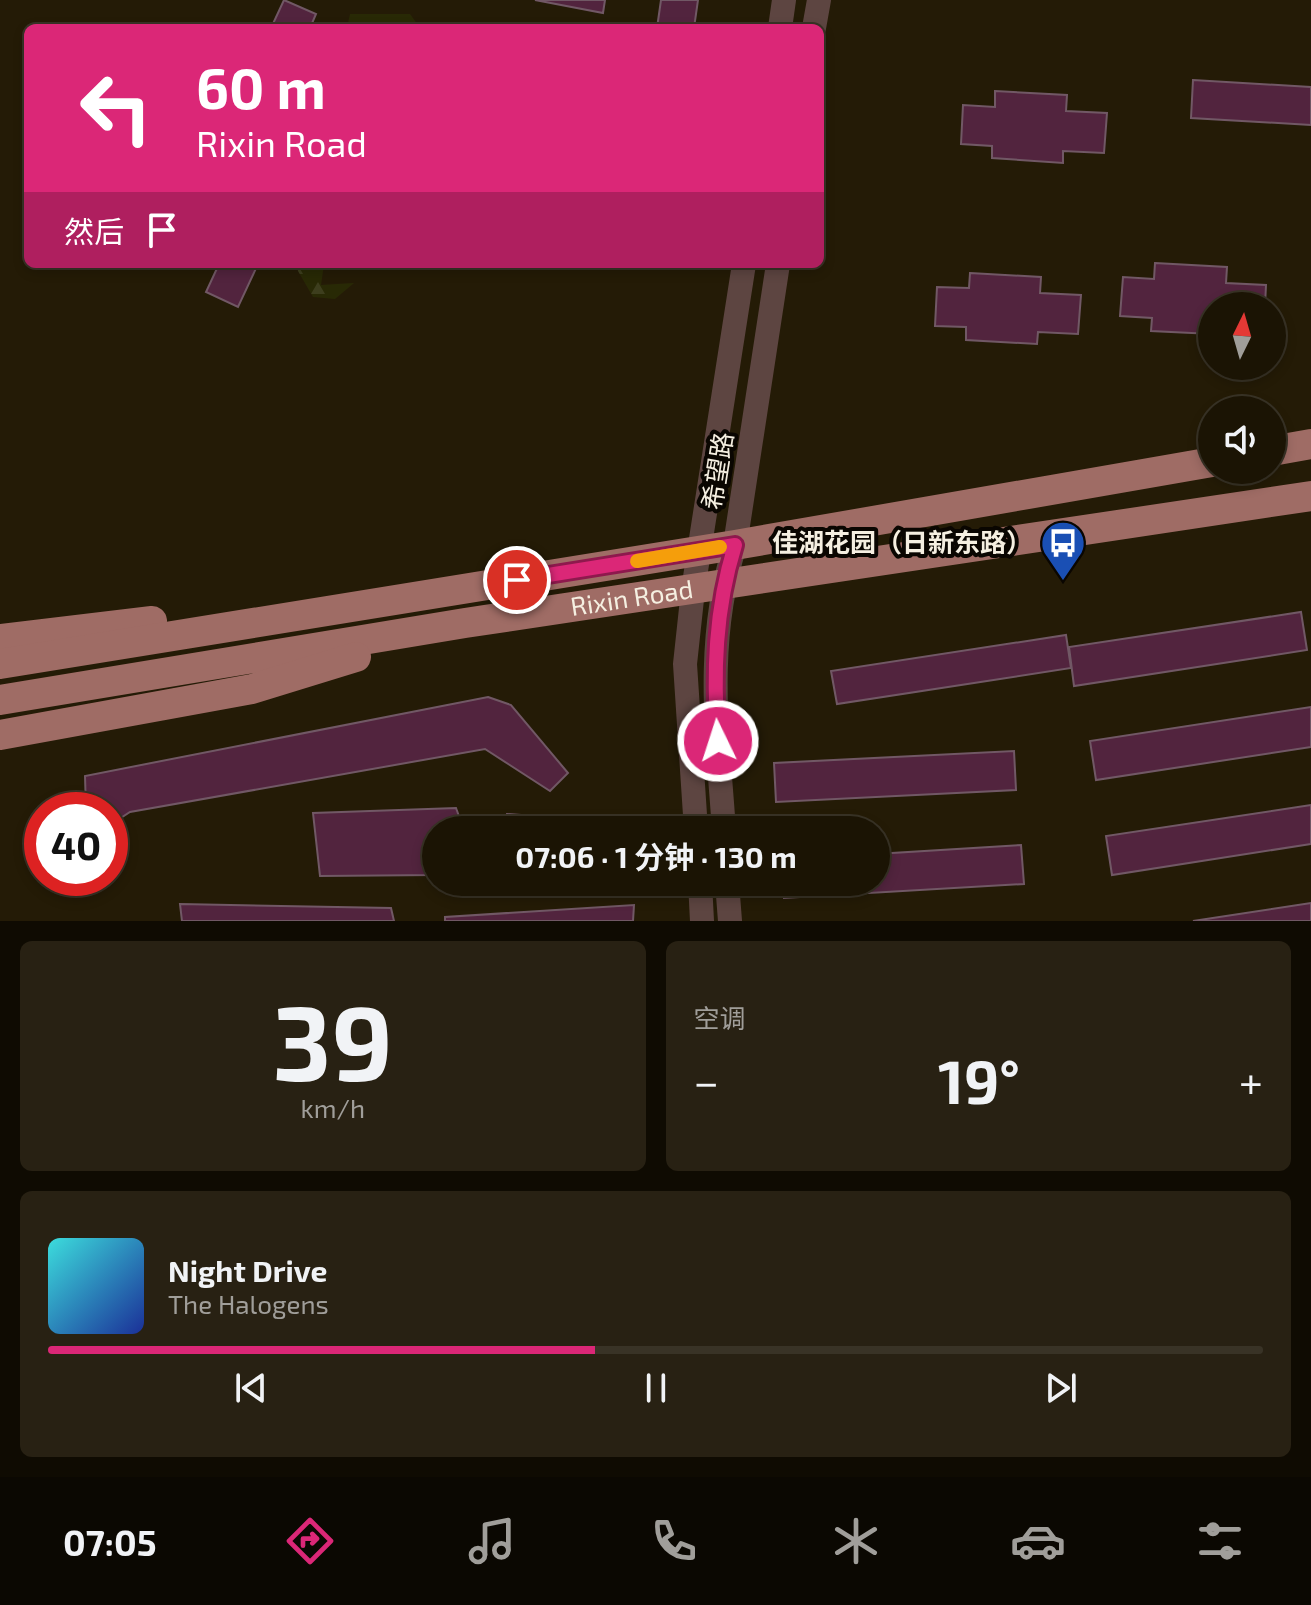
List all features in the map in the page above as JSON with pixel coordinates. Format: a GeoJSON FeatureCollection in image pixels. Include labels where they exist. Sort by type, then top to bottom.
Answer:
{"type":"FeatureCollection","features":[{"type":"Feature","properties":{"kind":"main road"},"geometry":{"type":"LineString","coordinates":[[1286,448],[1311,444]]}},
{"type":"Feature","properties":{"kind":"main road","name":"Rixin Road"},"geometry":{"type":"LineString","coordinates":[[0,664],[735,545],[1198,464]]}},
{"type":"Feature","properties":{"kind":"main road","name":"Rixin Road"},"geometry":{"type":"LineString","coordinates":[[0,700],[465,623],[1311,496]]}},
{"type":"Feature","properties":{"kind":"main road","name":"Rixin Road"},"geometry":{"type":"LineString","coordinates":[[0,639],[130,623],[425,595]]}},
{"type":"Feature","properties":{"kind":"main road"},"geometry":{"type":"LineString","coordinates":[[0,735],[252,689],[465,623]]}},
{"type":"Feature","properties":{"kind":"street"},"geometry":{"type":"LineString","coordinates":[[781,24],[784,0]]}},
{"type":"Feature","properties":{"kind":"street"},"geometry":{"type":"LineString","coordinates":[[815,24],[819,0]]}},
{"type":"Feature","properties":{"kind":"street","name":"希望路"},"geometry":{"type":"LineString","coordinates":[[695,816],[685,664],[693,590],[743,268]]}},
{"type":"Feature","properties":{"kind":"street","name":"希望路"},"geometry":{"type":"LineString","coordinates":[[723,816],[714,682],[716,631],[723,584],[735,545],[777,268]]}},
{"type":"Feature","properties":{"kind":"street"},"geometry":{"type":"LineString","coordinates":[[701,896],[702,921]]}},
{"type":"Feature","properties":{"kind":"street"},"geometry":{"type":"LineString","coordinates":[[728,896],[730,921]]}},
{"type":"Feature","properties":{"kind":"green space"},"geometry":{"type":"Polygon","coordinates":[[[350,14],[410,14],[417,24],[348,24],[350,14]]]}},
{"type":"Feature","properties":{"kind":"green space"},"geometry":{"type":"Polygon","coordinates":[[[298,268],[323,268],[321,285],[354,283],[335,299],[313,297],[298,268]]]}},
{"type":"Feature","properties":{"kind":"building"},"geometry":{"type":"Polygon","coordinates":[[[284,0],[316,14],[312,24],[273,24],[284,0]]]}},
{"type":"Feature","properties":{"kind":"building"},"geometry":{"type":"Polygon","coordinates":[[[535,0],[605,0],[603,13],[535,0]]]}},
{"type":"Feature","properties":{"kind":"building"},"geometry":{"type":"Polygon","coordinates":[[[661,0],[698,0],[695,24],[658,24],[661,0]]]}},
{"type":"Feature","properties":{"kind":"building"},"geometry":{"type":"Polygon","coordinates":[[[1193,80],[1311,87],[1311,125],[1191,118],[1193,80]]]}},
{"type":"Feature","properties":{"kind":"building"},"geometry":{"type":"Polygon","coordinates":[[[995,91],[1067,95],[1066,111],[1107,113],[1104,153],[1063,151],[1063,163],[992,158],[992,146],[961,144],[963,105],[995,107],[995,91]]]}},
{"type":"Feature","properties":{"kind":"building"},"geometry":{"type":"Polygon","coordinates":[[[1155,263],[1227,267],[1226,283],[1266,285],[1266,292],[1198,292],[1198,333],[1151,331],[1152,318],[1120,316],[1123,277],[1154,279],[1155,263]]]}},
{"type":"Feature","properties":{"kind":"building"},"geometry":{"type":"Polygon","coordinates":[[[217,268],[256,268],[238,307],[206,292],[217,268]]]}},
{"type":"Feature","properties":{"kind":"building"},"geometry":{"type":"Polygon","coordinates":[[[970,273],[1041,277],[1040,293],[1081,295],[1078,334],[1038,332],[1037,344],[966,340],[966,327],[935,326],[937,287],[969,288],[970,273]]]}},
{"type":"Feature","properties":{"kind":"building"},"geometry":{"type":"Polygon","coordinates":[[[1301,612],[1307,650],[1074,686],[1069,647],[1301,612]]]}},
{"type":"Feature","properties":{"kind":"building"},"geometry":{"type":"Polygon","coordinates":[[[1066,635],[1071,668],[837,704],[831,671],[1066,635]]]}},
{"type":"Feature","properties":{"kind":"building"},"geometry":{"type":"Polygon","coordinates":[[[488,697],[511,705],[568,773],[550,791],[485,749],[128,813],[128,792],[85,792],[85,776],[488,697]]]}},
{"type":"Feature","properties":{"kind":"building"},"geometry":{"type":"Polygon","coordinates":[[[1311,707],[1311,747],[1096,780],[1090,741],[1311,707]]]}},
{"type":"Feature","properties":{"kind":"building"},"geometry":{"type":"Polygon","coordinates":[[[1014,751],[1016,790],[776,802],[774,763],[1014,751]]]}},
{"type":"Feature","properties":{"kind":"building"},"geometry":{"type":"Polygon","coordinates":[[[1311,805],[1311,844],[1112,875],[1106,836],[1311,805]]]}},
{"type":"Feature","properties":{"kind":"building"},"geometry":{"type":"Polygon","coordinates":[[[456,808],[459,816],[422,816],[422,875],[320,876],[313,813],[456,808]]]}},
{"type":"Feature","properties":{"kind":"building"},"geometry":{"type":"Polygon","coordinates":[[[1021,845],[1024,884],[890,892],[890,853],[1021,845]]]}},
{"type":"Feature","properties":{"kind":"building"},"geometry":{"type":"Polygon","coordinates":[[[1311,903],[1311,921],[1193,921],[1311,903]]]}},
{"type":"Feature","properties":{"kind":"building"},"geometry":{"type":"Polygon","coordinates":[[[180,904],[391,908],[394,921],[182,921],[180,904]]]}},
{"type":"Feature","properties":{"kind":"building"},"geometry":{"type":"Polygon","coordinates":[[[634,905],[633,921],[445,921],[445,917],[634,905]]]}},
{"type":"Feature","properties":{"kind":"slow traffic"},"geometry":{"type":"LineString","coordinates":[[637,561],[720,547]]}},
{"type":"Feature","properties":{"kind":"place","name":"佳湖花园（日新东路）"},"geometry":{"type":"Point","coordinates":[1063,582]}},
{"type":"Feature","properties":{"kind":"route"},"geometry":{"type":"LineString","coordinates":[[517,580],[735,545],[723,584],[716,631],[714,682],[718,741]]}}]}
